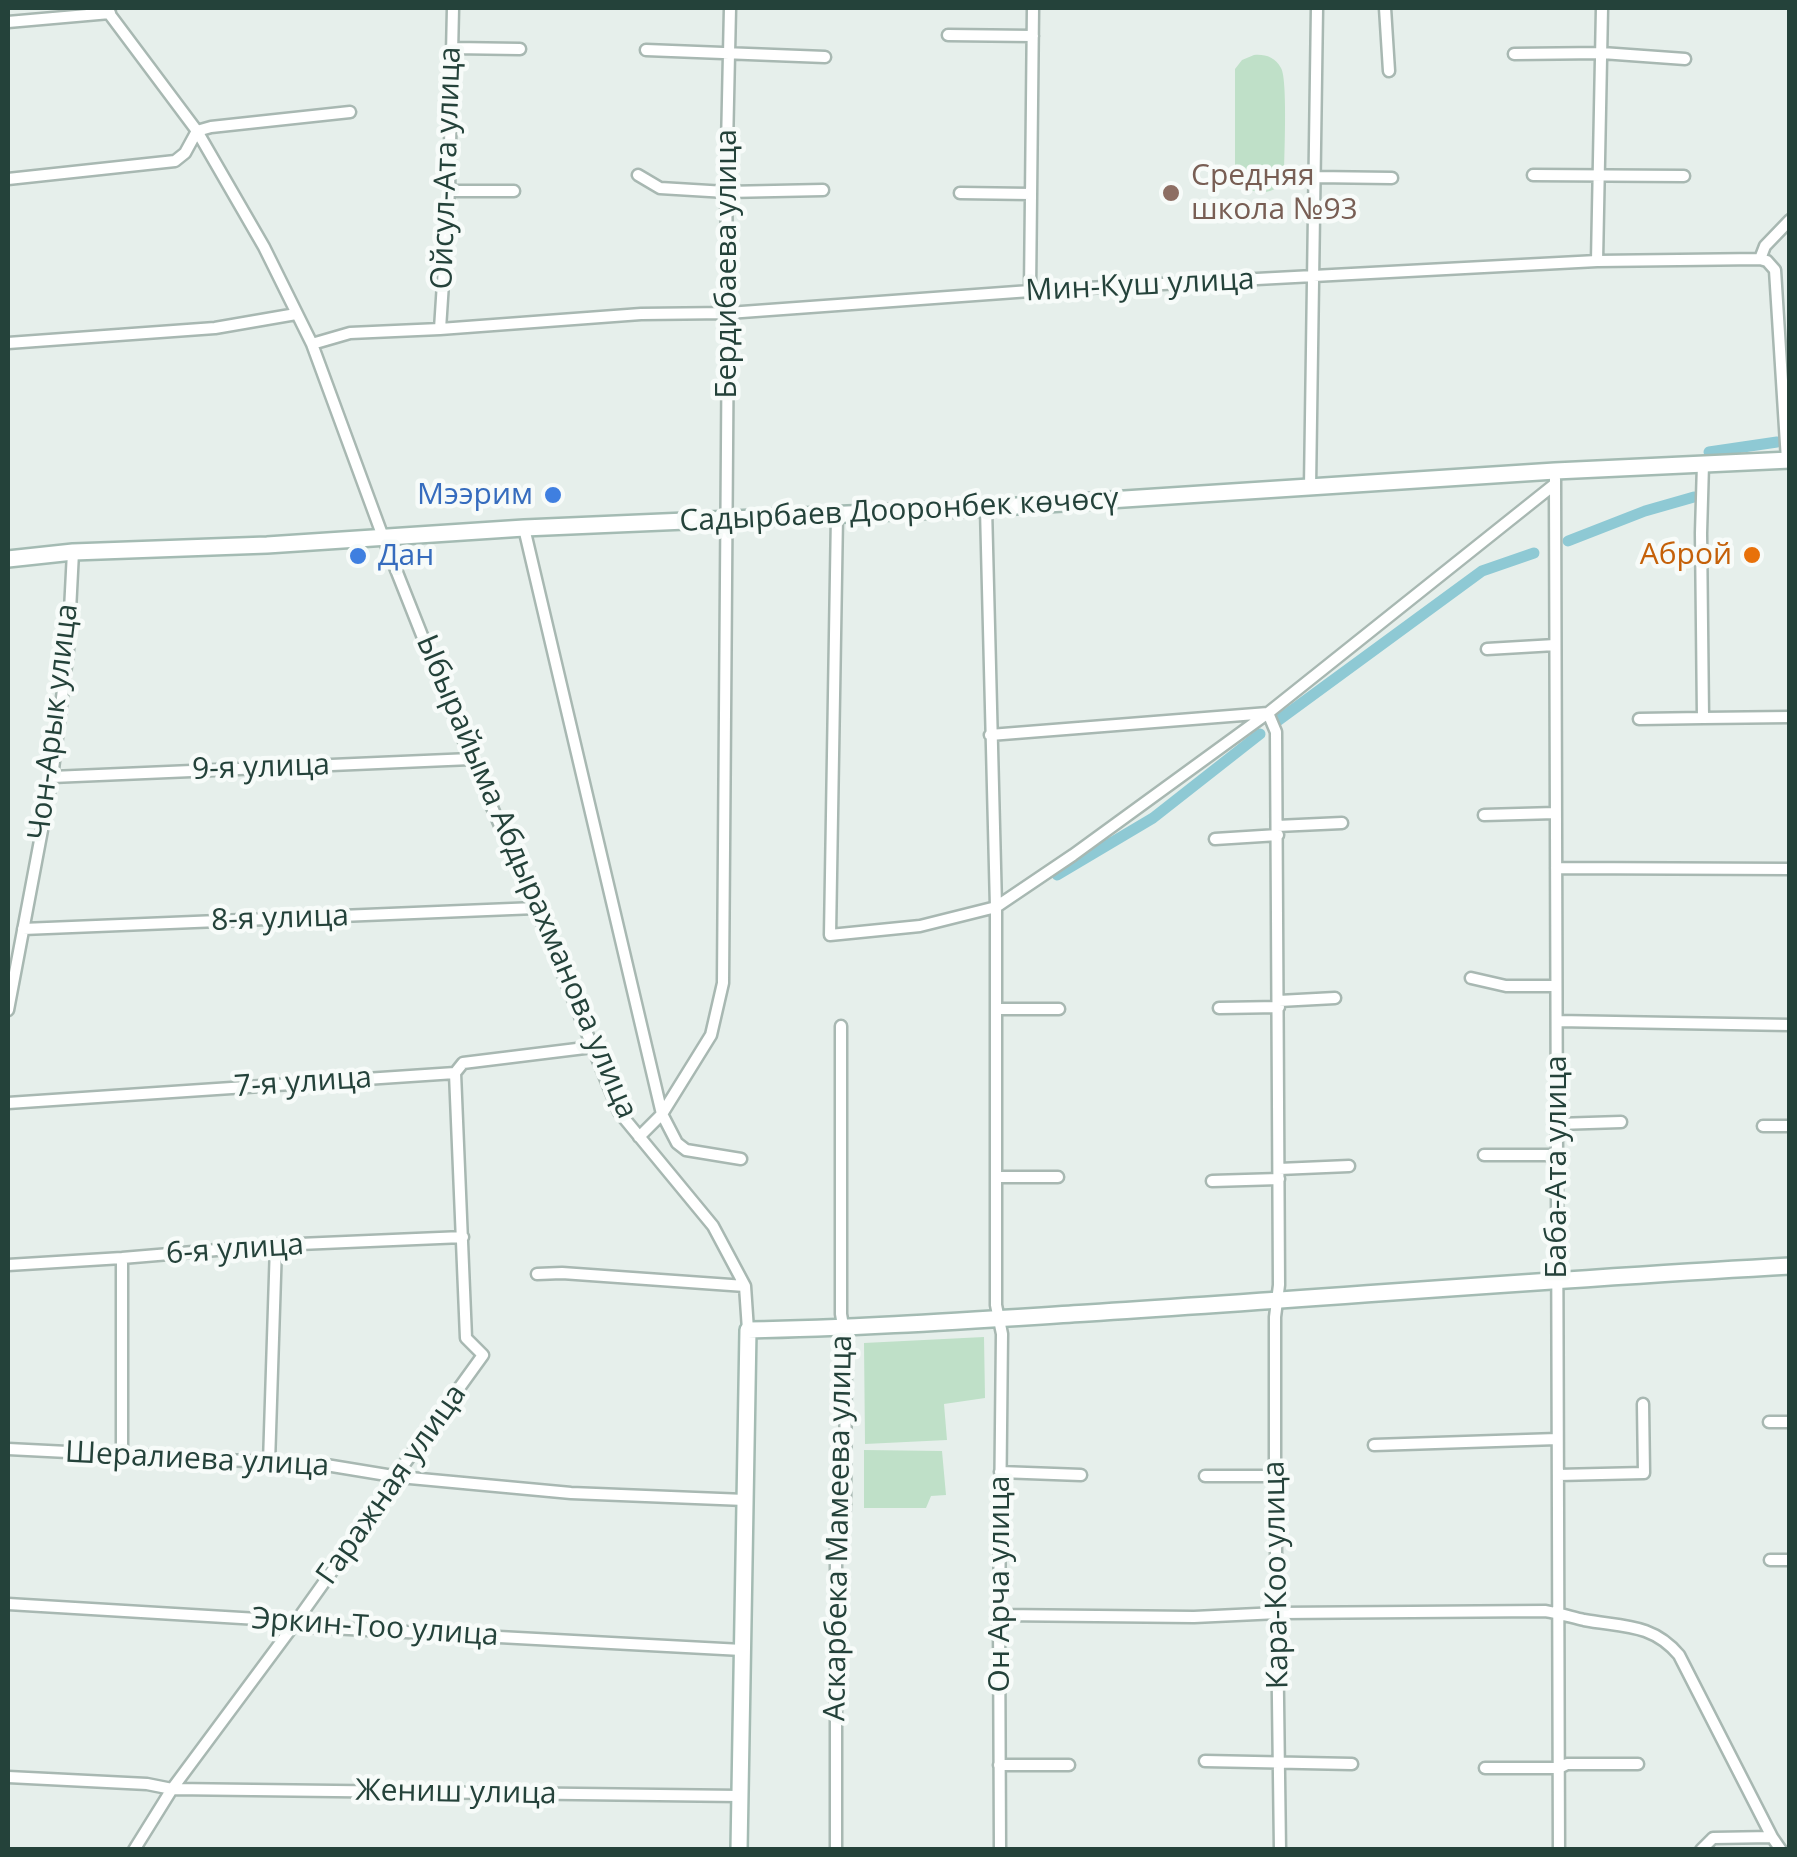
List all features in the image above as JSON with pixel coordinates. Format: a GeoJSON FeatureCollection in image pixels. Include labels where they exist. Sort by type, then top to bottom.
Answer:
{"type":"FeatureCollection","features":[{"type":"Feature","properties":{"kind":"main road","name":"Садырбаев Дооронбек көчөсү"},"geometry":{"type":"LineString","coordinates":[[8,559],[72,552],[267,545],[524,528],[986,508],[1310,486],[1555,477],[1788,460]]}},
{"type":"Feature","properties":{"kind":"main road"},"geometry":{"type":"LineString","coordinates":[[748,1330],[999,1319],[1790,1266]]}},
{"type":"Feature","properties":{"kind":"main road","name":"Ыбырайыма Абдырахманова улица"},"geometry":{"type":"LineString","coordinates":[[740,1850],[748,1330]]}},
{"type":"Feature","properties":{"kind":"street","name":"Ойсул-Ата улица"},"geometry":{"type":"LineString","coordinates":[[440,329],[449,192],[452,8]]}},
{"type":"Feature","properties":{"kind":"street","name":"Бердибаева улица"},"geometry":{"type":"LineString","coordinates":[[639,1137],[662,1114],[711,1034],[723,983],[730,8]]}},
{"type":"Feature","properties":{"kind":"street"},"geometry":{"type":"LineString","coordinates":[[1030,291],[1033,8]]}},
{"type":"Feature","properties":{"kind":"street"},"geometry":{"type":"LineString","coordinates":[[1310,486],[1317,8]]}},
{"type":"Feature","properties":{"kind":"street"},"geometry":{"type":"LineString","coordinates":[[1385,8],[1388,71]]}},
{"type":"Feature","properties":{"kind":"street"},"geometry":{"type":"LineString","coordinates":[[1597,261],[1602,8]]}},
{"type":"Feature","properties":{"kind":"street"},"geometry":{"type":"LineString","coordinates":[[8,22],[107,10]]}},
{"type":"Feature","properties":{"kind":"street","name":"Ыбырайыма Абдырахманова улица"},"geometry":{"type":"LineString","coordinates":[[107,10],[197,132],[264,246],[312,344],[471,759],[619,1112],[713,1226],[745,1286],[748,1330]]}},
{"type":"Feature","properties":{"kind":"street"},"geometry":{"type":"LineString","coordinates":[[948,35],[1033,36]]}},
{"type":"Feature","properties":{"kind":"street"},"geometry":{"type":"LineString","coordinates":[[453,48],[520,48]]}},
{"type":"Feature","properties":{"kind":"street"},"geometry":{"type":"LineString","coordinates":[[646,50],[825,58]]}},
{"type":"Feature","properties":{"kind":"street"},"geometry":{"type":"LineString","coordinates":[[1514,54],[1602,53],[1685,59]]}},
{"type":"Feature","properties":{"kind":"street"},"geometry":{"type":"LineString","coordinates":[[8,179],[176,161],[197,132],[211,127],[350,112]]}},
{"type":"Feature","properties":{"kind":"street"},"geometry":{"type":"LineString","coordinates":[[638,175],[660,188],[726,192],[823,190]]}},
{"type":"Feature","properties":{"kind":"street"},"geometry":{"type":"LineString","coordinates":[[1533,175],[1684,176]]}},
{"type":"Feature","properties":{"kind":"street"},"geometry":{"type":"LineString","coordinates":[[1314,178],[1392,178]]}},
{"type":"Feature","properties":{"kind":"street"},"geometry":{"type":"LineString","coordinates":[[449,192],[514,191]]}},
{"type":"Feature","properties":{"kind":"street"},"geometry":{"type":"LineString","coordinates":[[960,193],[1031,194]]}},
{"type":"Feature","properties":{"kind":"street"},"geometry":{"type":"LineString","coordinates":[[1788,460],[1774,270],[1760,259],[1765,246],[1790,220]]}},
{"type":"Feature","properties":{"kind":"street","name":"Мин-Куш улица"},"geometry":{"type":"LineString","coordinates":[[312,344],[350,333],[641,314],[728,313],[1030,291],[1597,261],[1760,259]]}},
{"type":"Feature","properties":{"kind":"street"},"geometry":{"type":"LineString","coordinates":[[8,343],[215,328],[296,314]]}},
{"type":"Feature","properties":{"kind":"street"},"geometry":{"type":"LineString","coordinates":[[1703,464],[1703,718]]}},
{"type":"Feature","properties":{"kind":"street"},"geometry":{"type":"LineString","coordinates":[[837,515],[830,934],[920,926],[996,907],[1268,713],[1555,477]]}},
{"type":"Feature","properties":{"kind":"street","name":"Баба-Ата улица"},"geometry":{"type":"LineString","coordinates":[[1555,477],[1559,1850]]}},
{"type":"Feature","properties":{"kind":"street","name":"Он Арча улица"},"geometry":{"type":"LineString","coordinates":[[986,508],[996,907],[996,1305],[1002,1334],[1000,1850]]}},
{"type":"Feature","properties":{"kind":"street"},"geometry":{"type":"LineString","coordinates":[[524,528],[662,1114],[678,1144],[686,1150],[741,1159]]}},
{"type":"Feature","properties":{"kind":"street","name":"Чон-Арык улица"},"geometry":{"type":"LineString","coordinates":[[8,1010],[52,777],[68,650],[72,552]]}},
{"type":"Feature","properties":{"kind":"street"},"geometry":{"type":"LineString","coordinates":[[1487,650],[1555,645]]}},
{"type":"Feature","properties":{"kind":"street"},"geometry":{"type":"LineString","coordinates":[[990,736],[1268,713]]}},
{"type":"Feature","properties":{"kind":"street","name":"Кара-Коо улица"},"geometry":{"type":"LineString","coordinates":[[1268,713],[1276,732],[1278,831],[1279,1285],[1275,1476],[1280,1850]]}},
{"type":"Feature","properties":{"kind":"street"},"geometry":{"type":"LineString","coordinates":[[1639,719],[1790,716]]}},
{"type":"Feature","properties":{"kind":"street","name":"9-я улица"},"geometry":{"type":"LineString","coordinates":[[52,777],[471,759]]}},
{"type":"Feature","properties":{"kind":"street"},"geometry":{"type":"LineString","coordinates":[[1484,815],[1555,813]]}},
{"type":"Feature","properties":{"kind":"street"},"geometry":{"type":"LineString","coordinates":[[1215,838],[1342,823]]}},
{"type":"Feature","properties":{"kind":"street"},"geometry":{"type":"LineString","coordinates":[[1556,868],[1790,869]]}},
{"type":"Feature","properties":{"kind":"street","name":"8-я улица"},"geometry":{"type":"LineString","coordinates":[[23,929],[536,908]]}},
{"type":"Feature","properties":{"kind":"street"},"geometry":{"type":"LineString","coordinates":[[1471,978],[1506,986],[1556,986]]}},
{"type":"Feature","properties":{"kind":"street"},"geometry":{"type":"LineString","coordinates":[[1219,1008],[1335,998]]}},
{"type":"Feature","properties":{"kind":"street"},"geometry":{"type":"LineString","coordinates":[[997,1009],[1060,1009]]}},
{"type":"Feature","properties":{"kind":"street"},"geometry":{"type":"LineString","coordinates":[[1556,1021],[1790,1024]]}},
{"type":"Feature","properties":{"kind":"street","name":"Аскарбека Мамеева улица"},"geometry":{"type":"LineString","coordinates":[[836,1850],[836,1546],[845,1508],[841,1026]]}},
{"type":"Feature","properties":{"kind":"street","name":"7-я улица"},"geometry":{"type":"LineString","coordinates":[[8,1103],[455,1073],[463,1062],[593,1047]]}},
{"type":"Feature","properties":{"kind":"street","name":"Гаражная улица"},"geometry":{"type":"LineString","coordinates":[[134,1850],[172,1789],[293,1626],[483,1355],[466,1338],[455,1073]]}},
{"type":"Feature","properties":{"kind":"street"},"geometry":{"type":"LineString","coordinates":[[1556,1124],[1621,1122]]}},
{"type":"Feature","properties":{"kind":"street"},"geometry":{"type":"LineString","coordinates":[[1763,1126],[1790,1126]]}},
{"type":"Feature","properties":{"kind":"street"},"geometry":{"type":"LineString","coordinates":[[1484,1155],[1556,1155]]}},
{"type":"Feature","properties":{"kind":"street"},"geometry":{"type":"LineString","coordinates":[[1212,1181],[1349,1166]]}},
{"type":"Feature","properties":{"kind":"street"},"geometry":{"type":"LineString","coordinates":[[997,1177],[1058,1177]]}},
{"type":"Feature","properties":{"kind":"street","name":"6-я улица"},"geometry":{"type":"LineString","coordinates":[[8,1265],[276,1245],[463,1237]]}},
{"type":"Feature","properties":{"kind":"street"},"geometry":{"type":"LineString","coordinates":[[269,1463],[276,1245]]}},
{"type":"Feature","properties":{"kind":"street"},"geometry":{"type":"LineString","coordinates":[[122,1258],[122,1454]]}},
{"type":"Feature","properties":{"kind":"street"},"geometry":{"type":"LineString","coordinates":[[537,1274],[745,1286]]}},
{"type":"Feature","properties":{"kind":"street"},"geometry":{"type":"LineString","coordinates":[[1558,1475],[1644,1473],[1643,1404]]}},
{"type":"Feature","properties":{"kind":"street"},"geometry":{"type":"LineString","coordinates":[[1768,1422],[1790,1422]]}},
{"type":"Feature","properties":{"kind":"street"},"geometry":{"type":"LineString","coordinates":[[1374,1445],[1557,1439]]}},
{"type":"Feature","properties":{"kind":"street","name":"Шералиева улица"},"geometry":{"type":"LineString","coordinates":[[8,1449],[326,1466],[571,1493],[745,1500]]}},
{"type":"Feature","properties":{"kind":"street"},"geometry":{"type":"LineString","coordinates":[[1000,1472],[1082,1475]]}},
{"type":"Feature","properties":{"kind":"street"},"geometry":{"type":"LineString","coordinates":[[1205,1476],[1275,1476]]}},
{"type":"Feature","properties":{"kind":"street"},"geometry":{"type":"LineString","coordinates":[[1770,1560],[1790,1560]]}},
{"type":"Feature","properties":{"kind":"street","name":"Эркин-Тоо улица"},"geometry":{"type":"LineString","coordinates":[[8,1604],[258,1619],[293,1626],[742,1650]]}},
{"type":"Feature","properties":{"kind":"street"},"geometry":{"type":"LineString","coordinates":[[998,1616],[1194,1617],[1545,1610],[1582,1620],[1635,1626],[1669,1643],[1679,1655],[1781,1850]]}},
{"type":"Feature","properties":{"kind":"street"},"geometry":{"type":"LineString","coordinates":[[1205,1762],[1352,1764]]}},
{"type":"Feature","properties":{"kind":"street"},"geometry":{"type":"LineString","coordinates":[[1485,1768],[1638,1764]]}},
{"type":"Feature","properties":{"kind":"street"},"geometry":{"type":"LineString","coordinates":[[999,1766],[1069,1765]]}},
{"type":"Feature","properties":{"kind":"street","name":"Жениш улица"},"geometry":{"type":"LineString","coordinates":[[8,1776],[147,1784],[172,1789],[740,1796]]}},
{"type":"Feature","properties":{"kind":"street"},"geometry":{"type":"LineString","coordinates":[[1701,1850],[1713,1838],[1772,1837]]}},
{"type":"Feature","properties":{"kind":"green space"},"geometry":{"type":"Polygon","coordinates":[[[1254,55],[1276,61],[1283,75],[1284,182],[1266,192],[1246,189],[1235,171],[1235,69],[1242,60],[1254,55]]]}},
{"type":"Feature","properties":{"kind":"green space"},"geometry":{"type":"Polygon","coordinates":[[[984,1337],[985,1398],[944,1404],[947,1440],[865,1444],[864,1343],[984,1337]]]}},
{"type":"Feature","properties":{"kind":"green space"},"geometry":{"type":"Polygon","coordinates":[[[864,1450],[942,1451],[946,1495],[931,1496],[926,1508],[864,1508],[864,1450]]]}},
{"type":"Feature","properties":{"kind":"waterway"},"geometry":{"type":"LineString","coordinates":[[1709,452],[1777,442]]}},
{"type":"Feature","properties":{"kind":"waterway"},"geometry":{"type":"LineString","coordinates":[[1568,541],[1694,497]]}},
{"type":"Feature","properties":{"kind":"waterway"},"geometry":{"type":"LineString","coordinates":[[1276,722],[1482,571],[1534,553]]}},
{"type":"Feature","properties":{"kind":"waterway"},"geometry":{"type":"LineString","coordinates":[[1057,875],[1153,818],[1260,734]]}},
{"type":"Feature","properties":{"kind":"place","name":"Средняя школа №93"},"geometry":{"type":"Point","coordinates":[1171,193]}},
{"type":"Feature","properties":{"kind":"place","name":"Мээрим"},"geometry":{"type":"Point","coordinates":[553,495]}},
{"type":"Feature","properties":{"kind":"place","name":"Аброй"},"geometry":{"type":"Point","coordinates":[1752,555]}},
{"type":"Feature","properties":{"kind":"place","name":"Дан"},"geometry":{"type":"Point","coordinates":[358,556]}}]}
